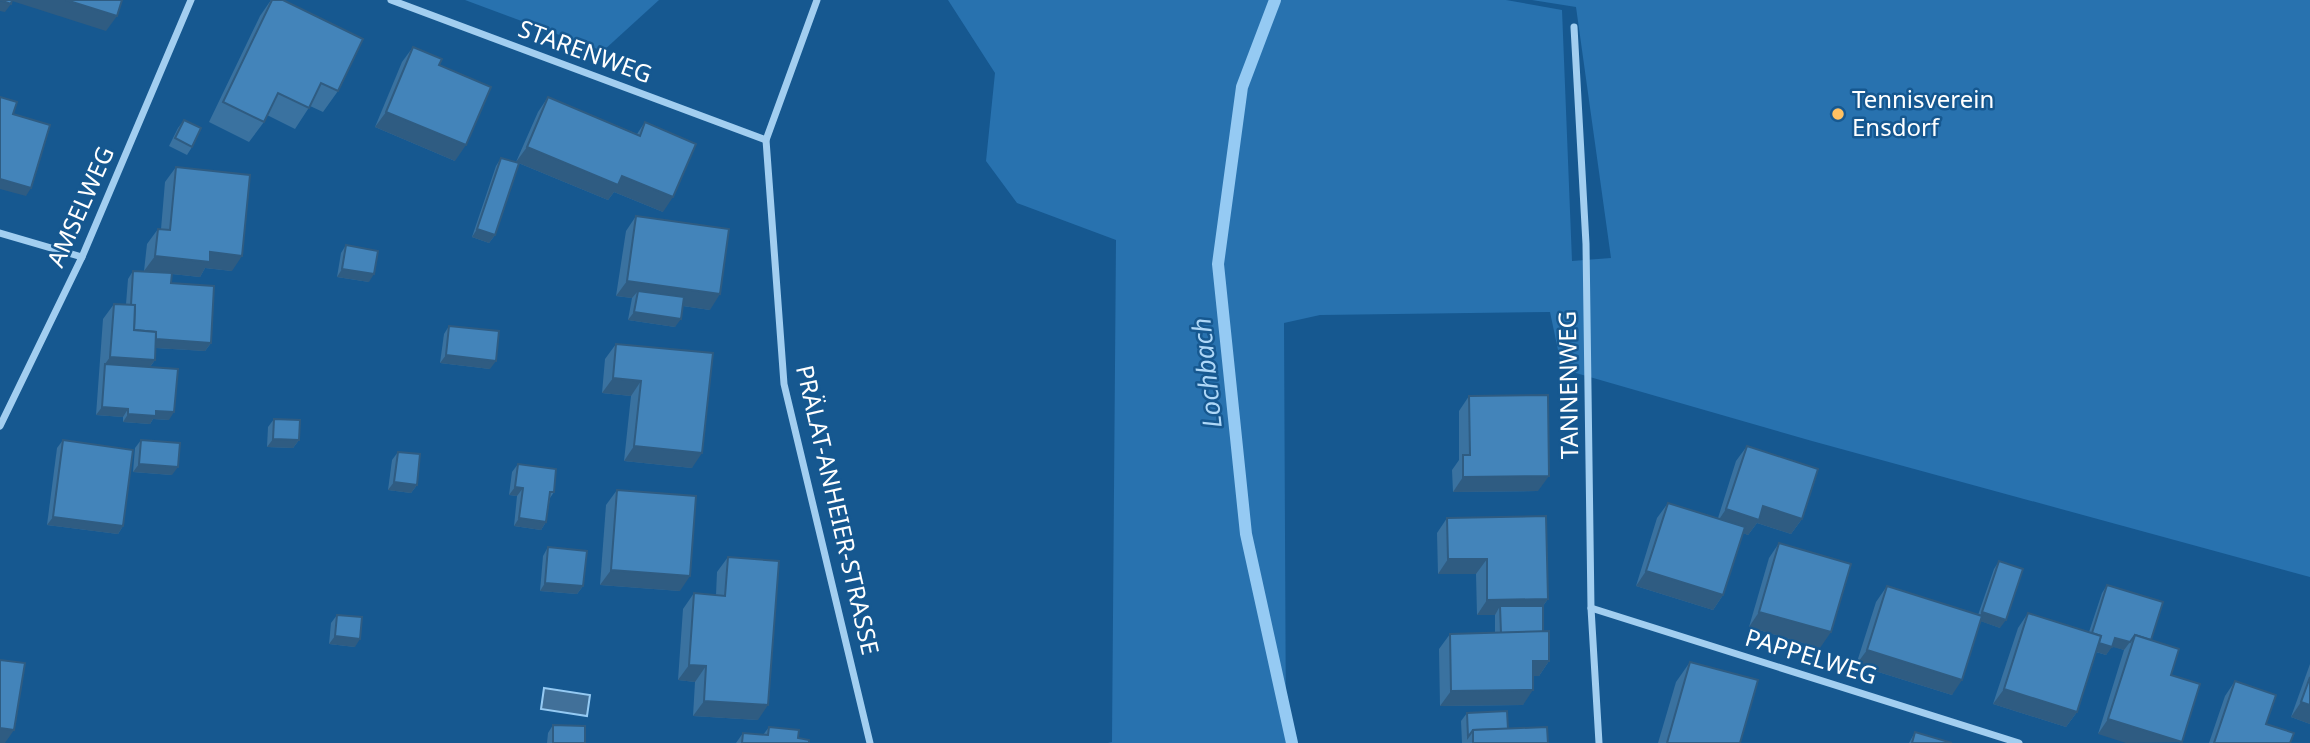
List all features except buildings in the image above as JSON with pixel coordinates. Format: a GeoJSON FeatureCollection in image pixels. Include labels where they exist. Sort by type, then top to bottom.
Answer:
{"type":"FeatureCollection","features":[{"type":"Feature","properties":{"kind":"street","name":"AMSELWEG"},"geometry":{"type":"LineString","coordinates":[[0,426],[82,257],[191,0]]}},
{"type":"Feature","properties":{"kind":"street","name":"STARENWEG"},"geometry":{"type":"LineString","coordinates":[[391,0],[766,140]]}},
{"type":"Feature","properties":{"kind":"street","name":"PRÄLAT-ANHEIER-STRASSE"},"geometry":{"type":"LineString","coordinates":[[817,0],[766,140],[784,384],[870,743]]}},
{"type":"Feature","properties":{"kind":"street","name":"TANNENWEG"},"geometry":{"type":"LineString","coordinates":[[1574,27],[1586,244],[1591,608],[1599,743]]}},
{"type":"Feature","properties":{"kind":"street"},"geometry":{"type":"LineString","coordinates":[[0,233],[82,257]]}},
{"type":"Feature","properties":{"kind":"street","name":"PAPPELWEG"},"geometry":{"type":"LineString","coordinates":[[1591,608],[2019,743]]}},
{"type":"Feature","properties":{"kind":"shaded area"},"geometry":{"type":"Polygon","coordinates":[[[465,0],[659,0],[603,51],[465,0]]]}},
{"type":"Feature","properties":{"kind":"shaded area"},"geometry":{"type":"Polygon","coordinates":[[[948,0],[1506,0],[1562,10],[1572,261],[1611,258],[1576,7],[1532,0],[2310,0],[2310,577],[1812,441],[1562,369],[1550,312],[1320,315],[1284,323],[1286,743],[1108,743],[1112,742],[1116,240],[1017,203],[986,161],[995,73],[948,0]]]}},
{"type":"Feature","properties":{"kind":"shaded area"},"geometry":{"type":"Polygon","coordinates":[[[544,688],[590,695],[587,716],[541,709],[544,688]]]}},
{"type":"Feature","properties":{"kind":"waterway","name":"Lochbach"},"geometry":{"type":"LineString","coordinates":[[1275,0],[1242,87],[1218,264],[1246,534],[1292,743]]}},
{"type":"Feature","properties":{"kind":"place","name":"Tennisverein Ensdorf"},"geometry":{"type":"Point","coordinates":[1838,114]}}]}
